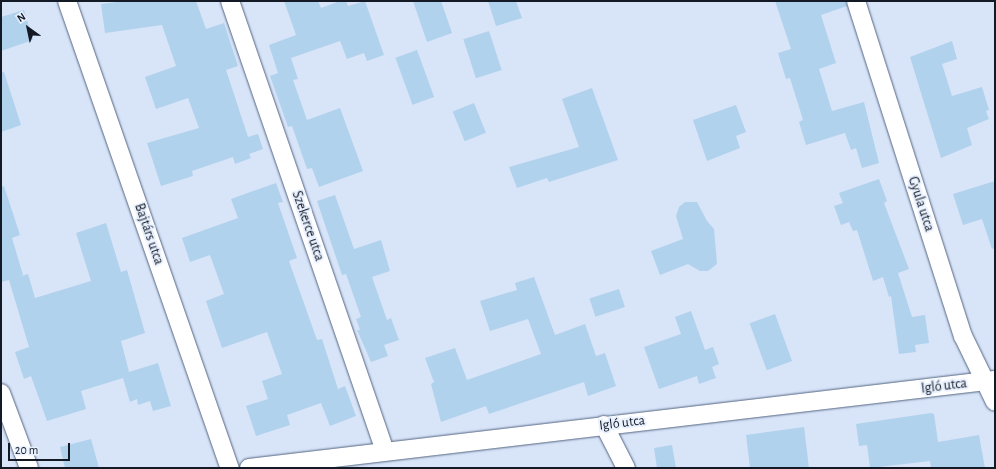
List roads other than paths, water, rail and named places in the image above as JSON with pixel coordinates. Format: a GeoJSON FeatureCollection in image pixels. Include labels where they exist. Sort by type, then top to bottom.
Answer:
{"type":"FeatureCollection","features":[{"type":"Feature","properties":{"kind":"street","name":"Bajtárs utca"},"geometry":{"type":"LineString","coordinates":[[67,1],[230,468]]}},
{"type":"Feature","properties":{"kind":"street","name":"Szekerce utca"},"geometry":{"type":"LineString","coordinates":[[230,1],[385,451]]}},
{"type":"Feature","properties":{"kind":"street","name":"Gyula utca"},"geometry":{"type":"LineString","coordinates":[[856,1],[963,336],[990,381],[995,402]]}},
{"type":"Feature","properties":{"kind":"street","name":"Igló utca"},"geometry":{"type":"LineString","coordinates":[[249,468],[604,425],[990,381]]}},
{"type":"Feature","properties":{"kind":"street"},"geometry":{"type":"LineString","coordinates":[[1,393],[29,468]]}},
{"type":"Feature","properties":{"kind":"street"},"geometry":{"type":"LineString","coordinates":[[604,425],[626,468]]}}]}
